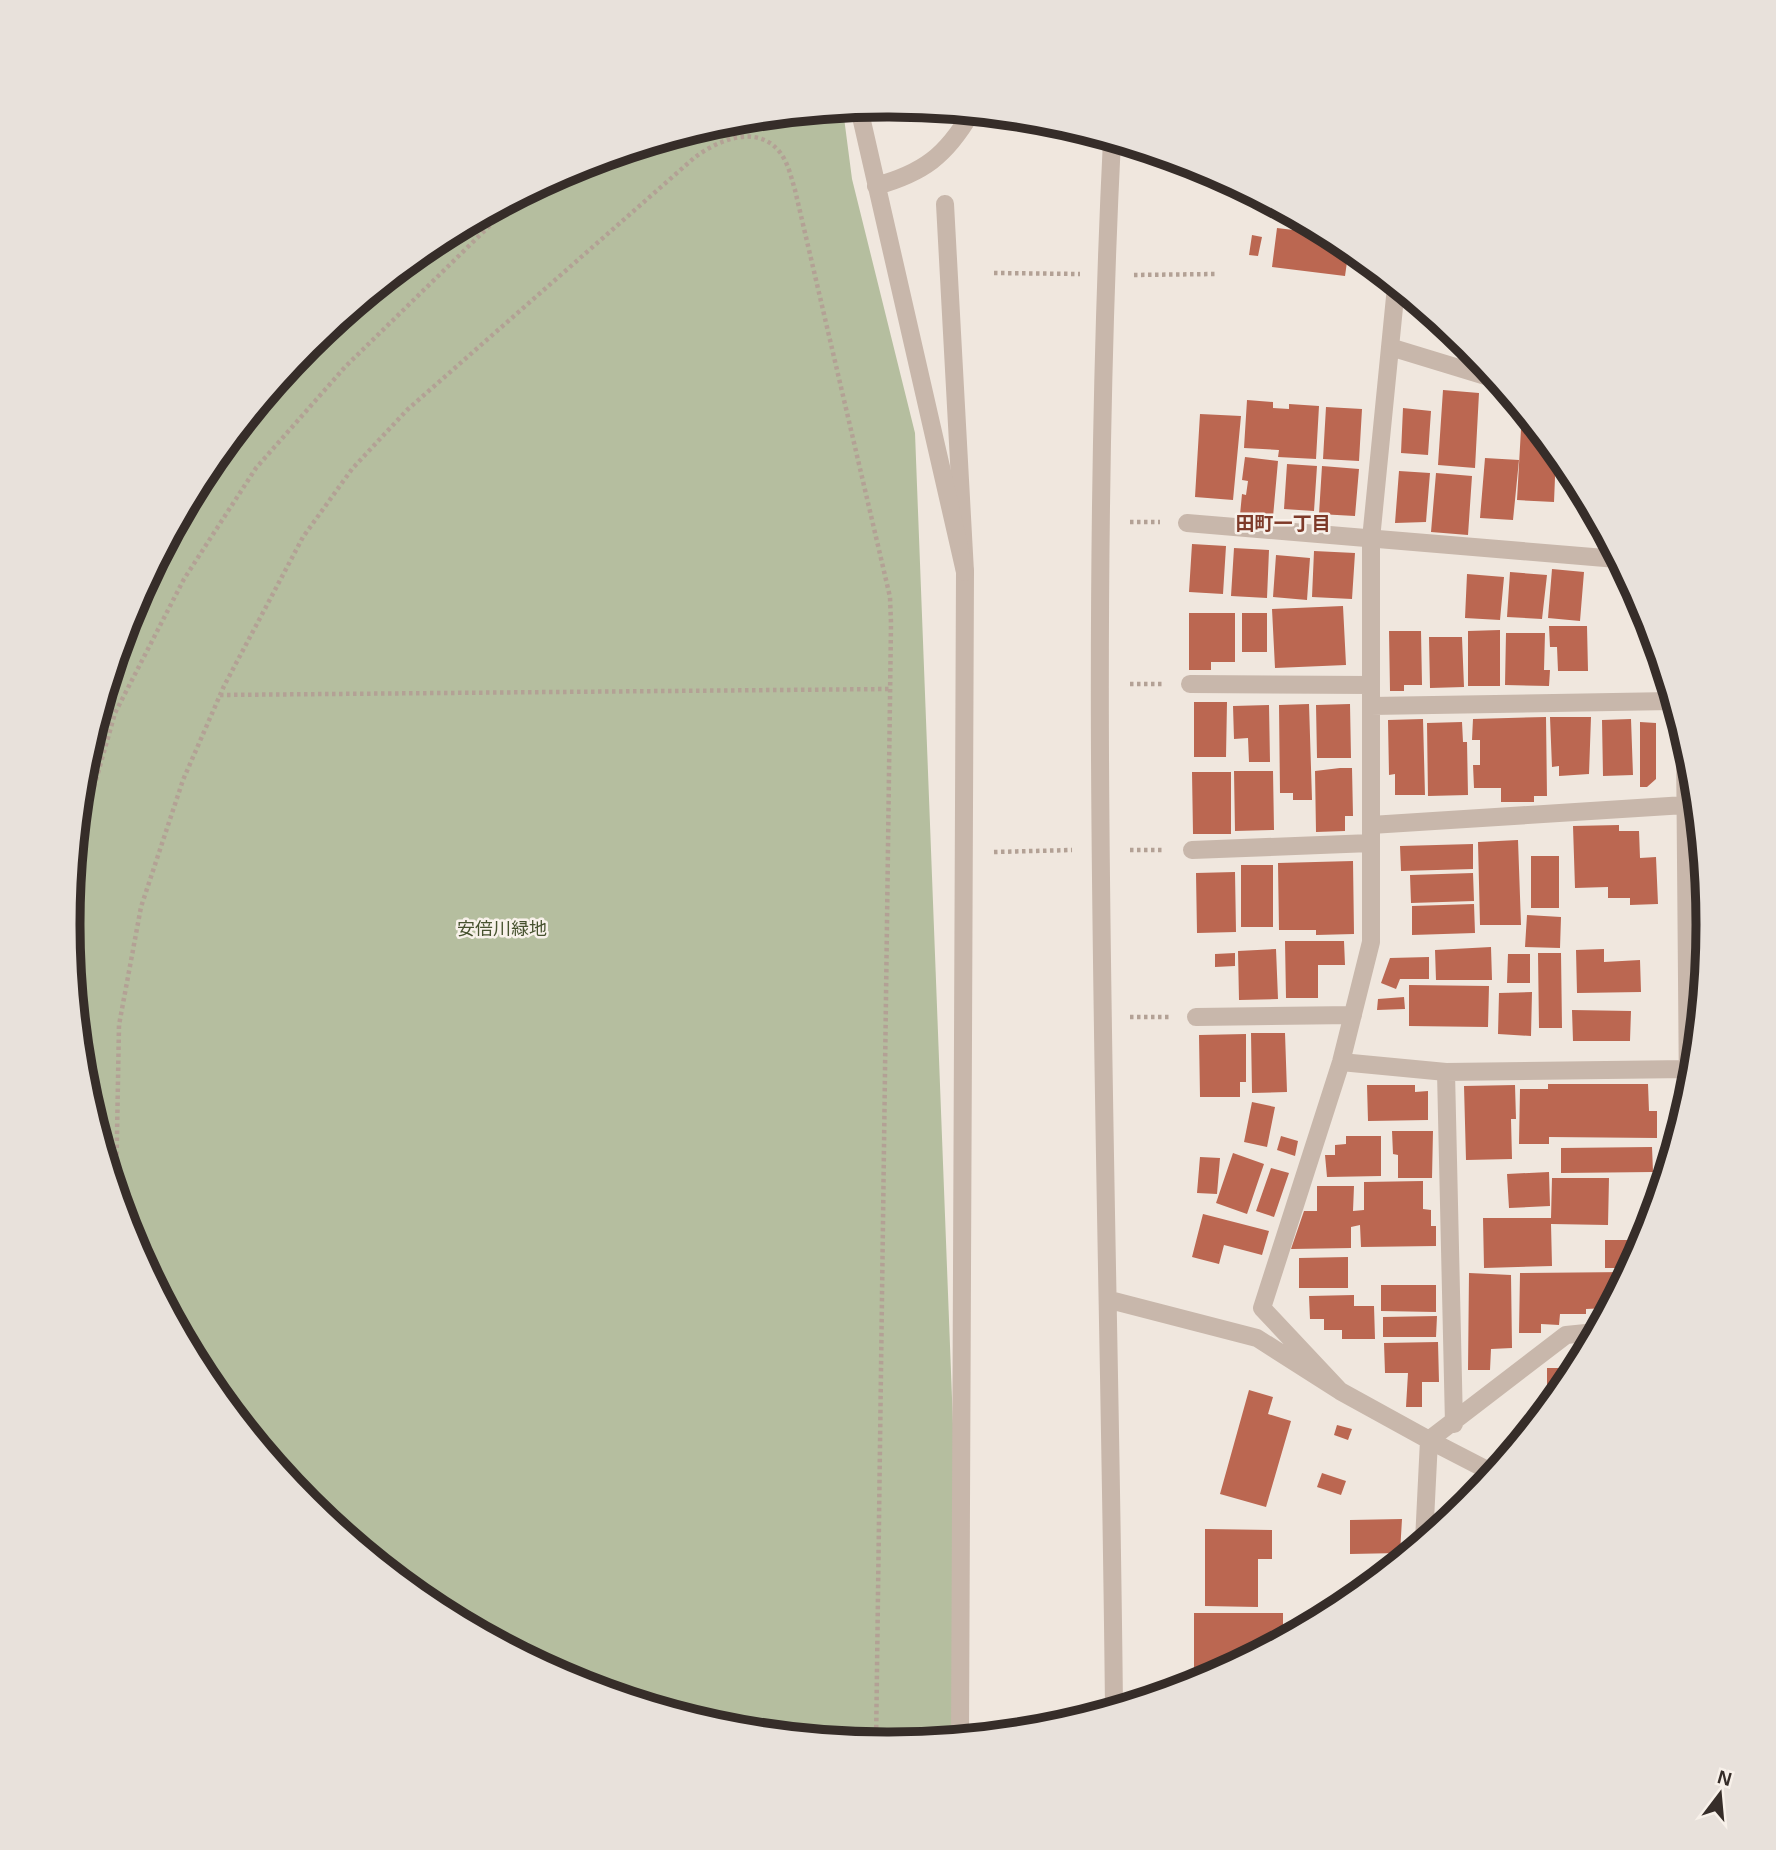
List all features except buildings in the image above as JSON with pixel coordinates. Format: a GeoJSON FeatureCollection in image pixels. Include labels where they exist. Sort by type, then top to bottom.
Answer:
{"type":"FeatureCollection","features":[{"type":"Feature","properties":{"kind":"street"},"geometry":{"type":"LineString","coordinates":[[861,118],[965,572]]}},
{"type":"Feature","properties":{"kind":"street"},"geometry":{"type":"LineString","coordinates":[[876,186],[905,178],[930,165],[958,135],[966,121]]}},
{"type":"Feature","properties":{"kind":"street"},"geometry":{"type":"LineString","coordinates":[[1112,149],[1105,275],[1101,521],[1101,1017],[1110,1300],[1114,1700]]}},
{"type":"Feature","properties":{"kind":"street"},"geometry":{"type":"LineString","coordinates":[[945,204],[965,572],[960,1729]]}},
{"type":"Feature","properties":{"kind":"street"},"geometry":{"type":"LineString","coordinates":[[1340,1391],[1262,1308],[1341,1062],[1371,942],[1371,539],[1395,297]]}},
{"type":"Feature","properties":{"kind":"street"},"geometry":{"type":"LineString","coordinates":[[1390,347],[1477,374]]}},
{"type":"Feature","properties":{"kind":"street"},"geometry":{"type":"LineString","coordinates":[[1187,523],[1607,558]]}},
{"type":"Feature","properties":{"kind":"street"},"geometry":{"type":"LineString","coordinates":[[1189,684],[1371,685]]}},
{"type":"Feature","properties":{"kind":"street"},"geometry":{"type":"LineString","coordinates":[[1371,706],[1664,701]]}},
{"type":"Feature","properties":{"kind":"street"},"geometry":{"type":"LineString","coordinates":[[1685,796],[1688,1038]]}},
{"type":"Feature","properties":{"kind":"street"},"geometry":{"type":"LineString","coordinates":[[1192,850],[1685,805]]}},
{"type":"Feature","properties":{"kind":"street"},"geometry":{"type":"LineString","coordinates":[[1196,1017],[1353,1015]]}},
{"type":"Feature","properties":{"kind":"street"},"geometry":{"type":"LineString","coordinates":[[1341,1062],[1446,1072],[1682,1069]]}},
{"type":"Feature","properties":{"kind":"street"},"geometry":{"type":"LineString","coordinates":[[1446,1072],[1454,1424]]}},
{"type":"Feature","properties":{"kind":"street"},"geometry":{"type":"LineString","coordinates":[[1110,1300],[1256,1338],[1340,1391],[1484,1468]]}},
{"type":"Feature","properties":{"kind":"street"},"geometry":{"type":"LineString","coordinates":[[1430,1440],[1566,1335],[1584,1333]]}},
{"type":"Feature","properties":{"kind":"street"},"geometry":{"type":"LineString","coordinates":[[1425,1528],[1430,1440]]}},
{"type":"Feature","properties":{"kind":"path"},"geometry":{"type":"LineString","coordinates":[[116,1163],[119,1024],[141,907],[183,780],[220,695],[303,537],[352,469],[407,410],[694,158],[713,144],[753,137],[777,148],[787,163],[795,190],[890,597],[891,689],[876,1732]]}},
{"type":"Feature","properties":{"kind":"path"},"geometry":{"type":"LineString","coordinates":[[91,799],[115,713],[184,579],[256,468],[345,367],[494,221]]}},
{"type":"Feature","properties":{"kind":"path"},"geometry":{"type":"LineString","coordinates":[[994,272],[1215,274]]}},
{"type":"Feature","properties":{"kind":"path"},"geometry":{"type":"LineString","coordinates":[[1101,521],[1187,523]]}},
{"type":"Feature","properties":{"kind":"path"},"geometry":{"type":"LineString","coordinates":[[1101,683],[1189,684]]}},
{"type":"Feature","properties":{"kind":"path"},"geometry":{"type":"LineString","coordinates":[[220,695],[891,689]]}},
{"type":"Feature","properties":{"kind":"path"},"geometry":{"type":"LineString","coordinates":[[1101,1017],[1196,1017]]}},
{"type":"Feature","properties":{"kind":"green space","name":"安倍川緑地"},"geometry":{"type":"Polygon","coordinates":[[[844,119],[852,179],[915,433],[965,1729],[835,1731],[783,1726],[679,1705],[628,1690],[531,1649],[484,1624],[396,1566],[317,1496],[281,1457],[247,1417],[189,1329],[142,1234],[123,1185],[96,1083],[87,1030],[80,925],[82,872],[96,767],[123,665],[164,568],[217,476],[247,433],[281,393],[317,354],[356,318],[396,284],[439,254],[531,201],[628,160],[679,145],[783,124],[844,119]]]}},
{"type":"Feature","properties":{"kind":"district","name":"田町一丁目"},"geometry":{"type":"Point","coordinates":[1283,523]}}]}
